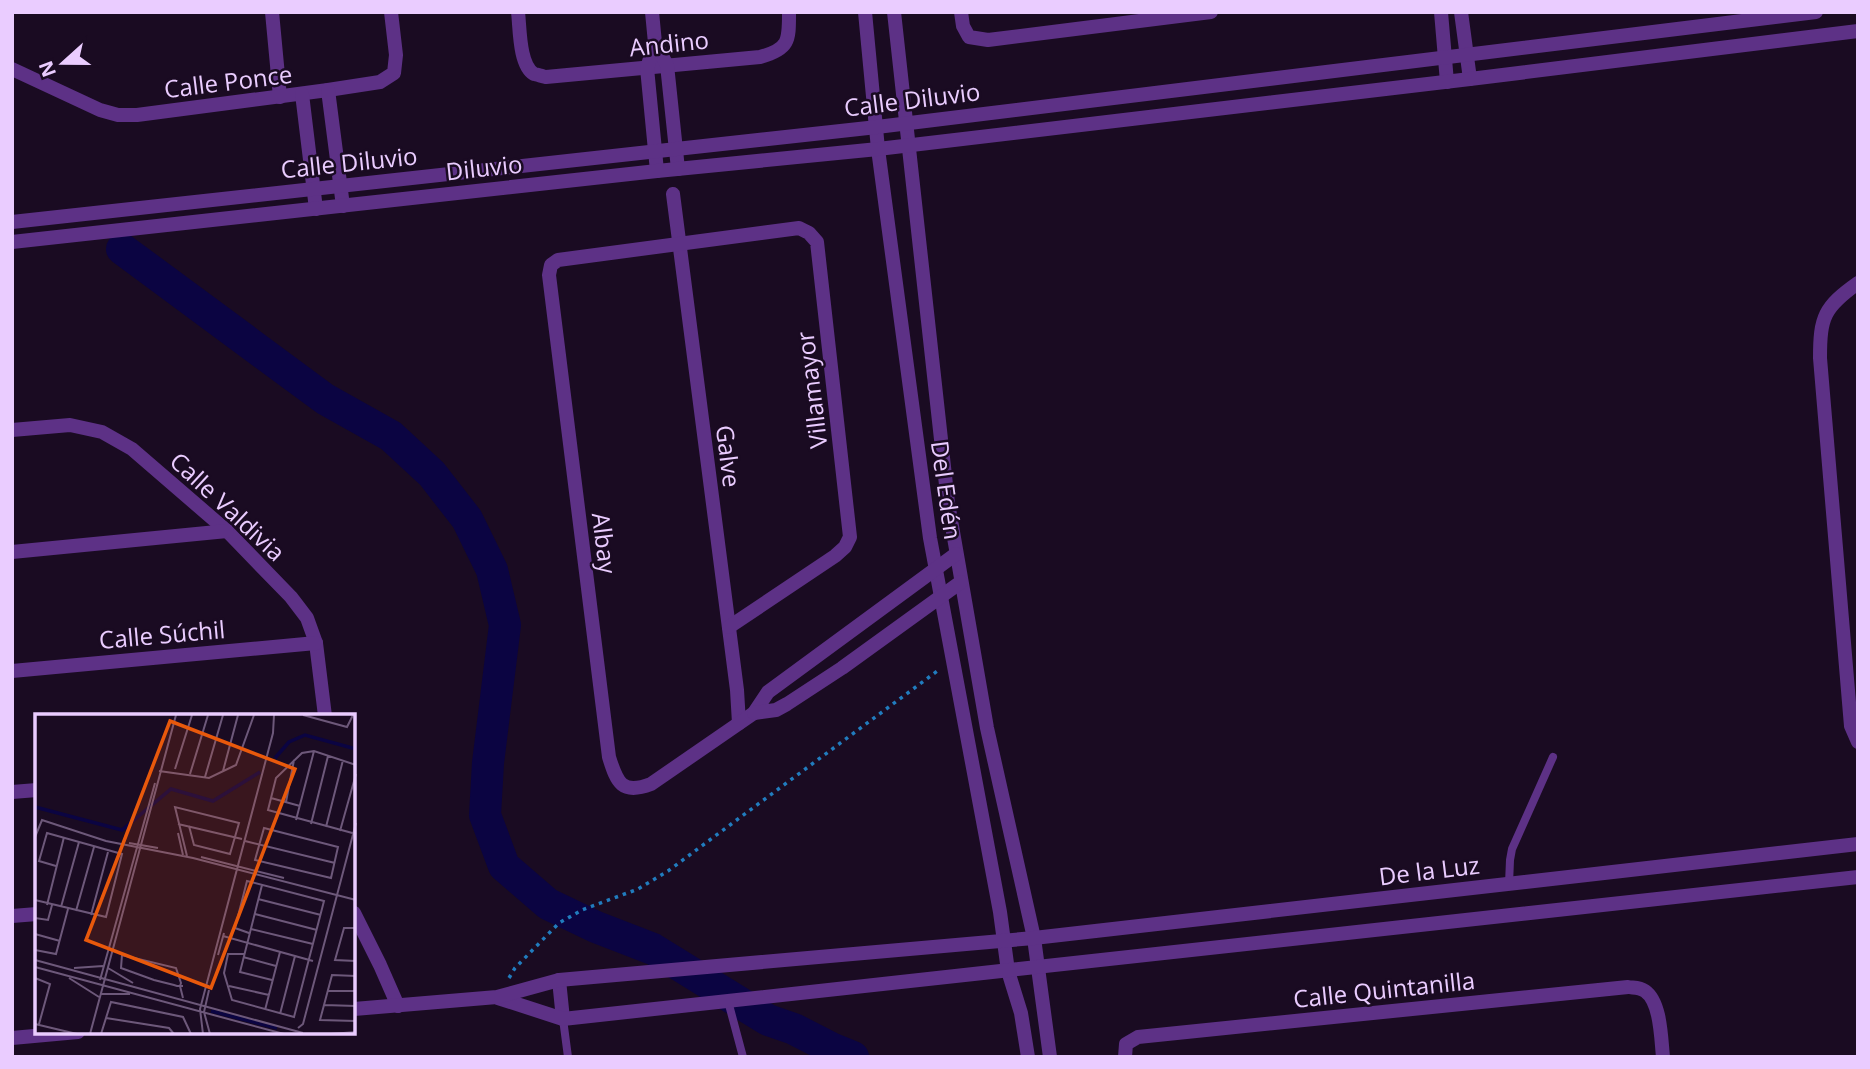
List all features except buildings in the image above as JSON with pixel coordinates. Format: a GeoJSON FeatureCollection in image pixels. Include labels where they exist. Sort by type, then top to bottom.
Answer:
{"type":"FeatureCollection","features":[{"type":"Feature","properties":{"kind":"street"},"geometry":{"type":"LineString","coordinates":[[272,12],[281,97]]}},
{"type":"Feature","properties":{"kind":"street","name":"Calle Ponce"},"geometry":{"type":"LineString","coordinates":[[12,69],[100,110],[118,115],[137,115],[302,94],[380,82],[394,74],[396,55],[391,12]]}},
{"type":"Feature","properties":{"kind":"street","name":"Andino"},"geometry":{"type":"LineString","coordinates":[[518,12],[526,64],[535,74],[546,77],[760,57],[778,50],[789,36],[789,12]]}},
{"type":"Feature","properties":{"kind":"street"},"geometry":{"type":"LineString","coordinates":[[652,12],[655,43],[667,65],[678,169]]}},
{"type":"Feature","properties":{"kind":"street","name":"Del Edén"},"geometry":{"type":"LineString","coordinates":[[865,12],[878,149],[930,538],[1008,971],[1021,1013],[1028,1057]]}},
{"type":"Feature","properties":{"kind":"street","name":"Del Edén"},"geometry":{"type":"LineString","coordinates":[[894,12],[948,503],[986,728],[1034,938],[1050,1057]]}},
{"type":"Feature","properties":{"kind":"street"},"geometry":{"type":"LineString","coordinates":[[961,12],[963,26],[969,37],[988,40],[1211,12]]}},
{"type":"Feature","properties":{"kind":"street"},"geometry":{"type":"LineString","coordinates":[[1441,12],[1447,82]]}},
{"type":"Feature","properties":{"kind":"street"},"geometry":{"type":"LineString","coordinates":[[1461,12],[1471,79]]}},
{"type":"Feature","properties":{"kind":"street","name":"Calle Diluvio"},"geometry":{"type":"LineString","coordinates":[[12,222],[877,127],[1816,12]]}},
{"type":"Feature","properties":{"kind":"street","name":"Diluvio"},"geometry":{"type":"LineString","coordinates":[[12,242],[878,149],[1858,31]]}},
{"type":"Feature","properties":{"kind":"street"},"geometry":{"type":"LineString","coordinates":[[655,43],[647,68],[657,171]]}},
{"type":"Feature","properties":{"kind":"street"},"geometry":{"type":"LineString","coordinates":[[328,90],[343,206]]}},
{"type":"Feature","properties":{"kind":"street"},"geometry":{"type":"LineString","coordinates":[[302,94],[316,209]]}},
{"type":"Feature","properties":{"kind":"street","name":"Galve"},"geometry":{"type":"LineString","coordinates":[[673,194],[673,245],[729,627],[739,723]]}},
{"type":"Feature","properties":{"kind":"street","name":"Villamayor"},"geometry":{"type":"LineString","coordinates":[[673,245],[799,228],[810,233],[817,243],[850,537],[845,547],[835,556],[729,627]]}},
{"type":"Feature","properties":{"kind":"street","name":"Albay"},"geometry":{"type":"LineString","coordinates":[[673,245],[558,260],[551,265],[549,275],[609,757],[620,784],[626,788],[639,789],[651,784],[754,713],[768,692],[956,554]]}},
{"type":"Feature","properties":{"kind":"street"},"geometry":{"type":"LineString","coordinates":[[1858,283],[1829,307],[1820,335],[1851,726],[1858,742]]}},
{"type":"Feature","properties":{"kind":"street","name":"Calle Valdivia"},"geometry":{"type":"LineString","coordinates":[[12,430],[70,425],[102,432],[132,449],[227,531],[307,618],[316,643],[325,714]]}},
{"type":"Feature","properties":{"kind":"street"},"geometry":{"type":"LineString","coordinates":[[12,552],[227,531]]}},
{"type":"Feature","properties":{"kind":"street","name":"Albay"},"geometry":{"type":"LineString","coordinates":[[754,713],[776,710],[787,704],[961,582]]}},
{"type":"Feature","properties":{"kind":"street","name":"Calle Súchil"},"geometry":{"type":"LineString","coordinates":[[12,671],[316,643]]}},
{"type":"Feature","properties":{"kind":"street"},"geometry":{"type":"LineString","coordinates":[[12,792],[35,790]]}},
{"type":"Feature","properties":{"kind":"street","name":"De la Luz"},"geometry":{"type":"LineString","coordinates":[[497,997],[559,981],[1034,938],[1858,844]]}},
{"type":"Feature","properties":{"kind":"street"},"geometry":{"type":"LineString","coordinates":[[355,1009],[497,997],[563,1019],[1858,877]]}},
{"type":"Feature","properties":{"kind":"street"},"geometry":{"type":"LineString","coordinates":[[12,916],[35,914]]}},
{"type":"Feature","properties":{"kind":"street"},"geometry":{"type":"LineString","coordinates":[[355,915],[398,1006]]}},
{"type":"Feature","properties":{"kind":"street"},"geometry":{"type":"LineString","coordinates":[[559,981],[563,1019]]}},
{"type":"Feature","properties":{"kind":"street","name":"Calle Quintanilla"},"geometry":{"type":"LineString","coordinates":[[1125,1050],[1138,1037],[1628,987],[1647,992],[1654,1003],[1660,1024],[1663,1057]]}},
{"type":"Feature","properties":{"kind":"street"},"geometry":{"type":"LineString","coordinates":[[12,1038],[56,1034]]}},
{"type":"Feature","properties":{"kind":"lane"},"geometry":{"type":"LineString","coordinates":[[1509,884],[1512,849],[1553,757]]}},
{"type":"Feature","properties":{"kind":"lane"},"geometry":{"type":"LineString","coordinates":[[728,1001],[743,1057]]}},
{"type":"Feature","properties":{"kind":"lane"},"geometry":{"type":"LineString","coordinates":[[563,1019],[568,1057]]}},
{"type":"Feature","properties":{"kind":"path"},"geometry":{"type":"LineString","coordinates":[[497,997],[515,968],[559,923],[582,910],[638,889],[668,871],[952,660]]}},
{"type":"Feature","properties":{"kind":"waterway"},"geometry":{"type":"LineString","coordinates":[[122,249],[325,399],[391,436],[432,474],[467,519],[492,570],[505,625],[488,763],[485,815],[504,866],[548,904],[596,927],[653,949],[768,1020],[794,1029],[853,1057]]}}]}
